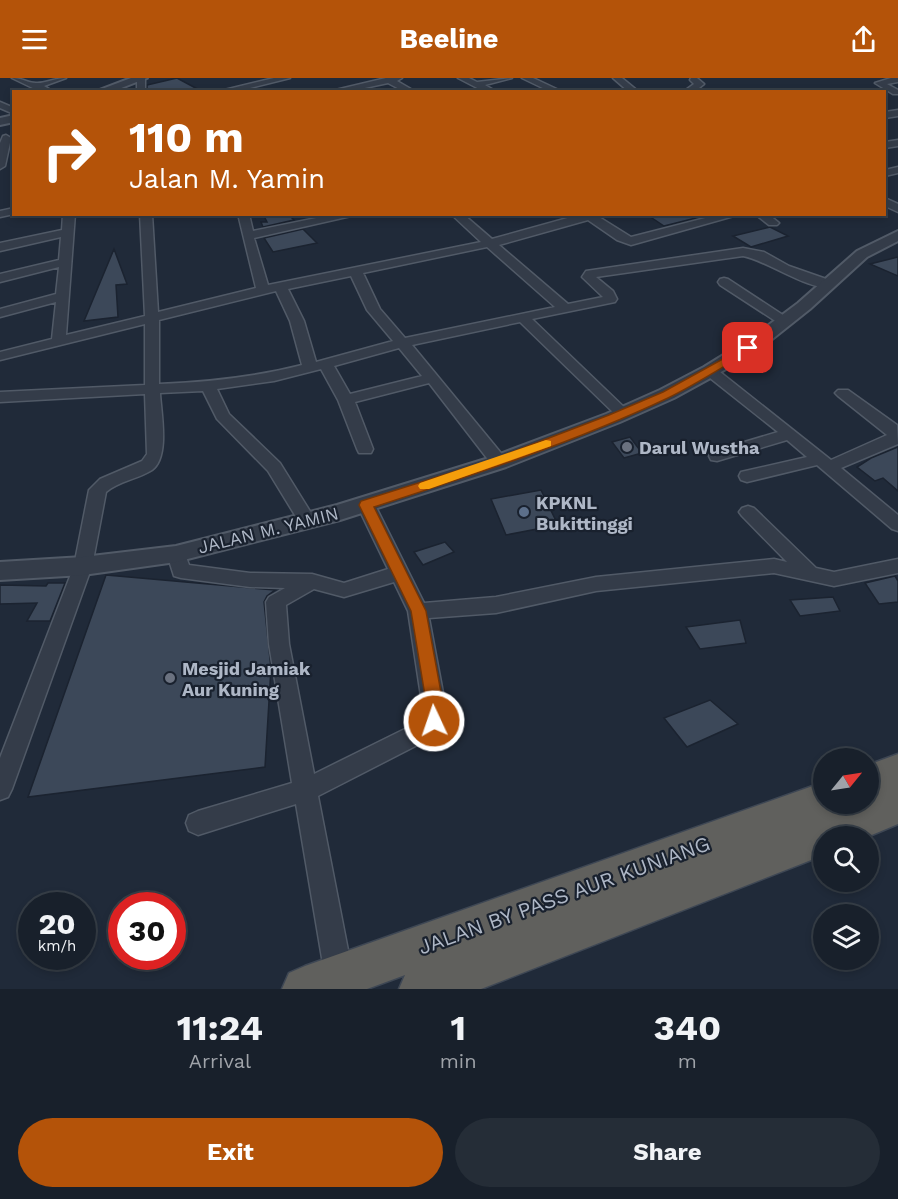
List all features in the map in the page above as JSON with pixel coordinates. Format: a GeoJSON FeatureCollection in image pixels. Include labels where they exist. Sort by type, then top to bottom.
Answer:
{"type":"FeatureCollection","features":[{"type":"Feature","properties":{"kind":"highway"},"geometry":{"type":"LineString","coordinates":[[879,779],[898,772]]}},
{"type":"Feature","properties":{"kind":"highway","name":"JALAN BY PASS AUR KUNIANG"},"geometry":{"type":"LineString","coordinates":[[322,983],[612,876],[728,855],[898,805]]}},
{"type":"Feature","properties":{"kind":"highway","name":"JALAN BY PASS AUR KUNIANG"},"geometry":{"type":"LineString","coordinates":[[422,989],[728,855],[813,806]]}},
{"type":"Feature","properties":{"kind":"street"},"geometry":{"type":"LineString","coordinates":[[16,78],[46,90]]}},
{"type":"Feature","properties":{"kind":"street"},"geometry":{"type":"LineString","coordinates":[[37,86],[62,78]]}},
{"type":"Feature","properties":{"kind":"street"},"geometry":{"type":"LineString","coordinates":[[105,90],[141,78]]}},
{"type":"Feature","properties":{"kind":"street"},"geometry":{"type":"LineString","coordinates":[[229,90],[284,78]]}},
{"type":"Feature","properties":{"kind":"street"},"geometry":{"type":"LineString","coordinates":[[462,78],[489,90]]}},
{"type":"Feature","properties":{"kind":"street"},"geometry":{"type":"LineString","coordinates":[[477,84],[508,78]]}},
{"type":"Feature","properties":{"kind":"street"},"geometry":{"type":"LineString","coordinates":[[526,78],[555,90]]}},
{"type":"Feature","properties":{"kind":"street"},"geometry":{"type":"LineString","coordinates":[[617,78],[632,90]]}},
{"type":"Feature","properties":{"kind":"street"},"geometry":{"type":"LineString","coordinates":[[341,90],[393,79],[409,90]]}},
{"type":"Feature","properties":{"kind":"street"},"geometry":{"type":"LineString","coordinates":[[896,92],[879,83],[898,79]]}},
{"type":"Feature","properties":{"kind":"street"},"geometry":{"type":"LineString","coordinates":[[690,90],[700,84],[694,80]]}},
{"type":"Feature","properties":{"kind":"street"},"geometry":{"type":"LineString","coordinates":[[887,135],[898,141]]}},
{"type":"Feature","properties":{"kind":"street"},"geometry":{"type":"LineString","coordinates":[[0,164],[6,138]]}},
{"type":"Feature","properties":{"kind":"street"},"geometry":{"type":"LineString","coordinates":[[59,341],[69,216]]}},
{"type":"Feature","properties":{"kind":"street"},"geometry":{"type":"LineString","coordinates":[[0,789],[83,566],[98,490],[106,483],[148,465],[156,454],[146,216]]}},
{"type":"Feature","properties":{"kind":"street"},"geometry":{"type":"LineString","coordinates":[[243,216],[263,290]]}},
{"type":"Feature","properties":{"kind":"street"},"geometry":{"type":"LineString","coordinates":[[247,236],[346,216]]}},
{"type":"Feature","properties":{"kind":"street"},"geometry":{"type":"LineString","coordinates":[[458,216],[566,309]]}},
{"type":"Feature","properties":{"kind":"street"},"geometry":{"type":"LineString","coordinates":[[0,356],[280,286],[490,243],[566,218],[584,216]]}},
{"type":"Feature","properties":{"kind":"street"},"geometry":{"type":"LineString","coordinates":[[594,216],[621,238],[631,241],[728,216]]}},
{"type":"Feature","properties":{"kind":"street"},"geometry":{"type":"LineString","coordinates":[[762,216],[773,223]]}},
{"type":"Feature","properties":{"kind":"street"},"geometry":{"type":"LineString","coordinates":[[0,247],[68,232]]}},
{"type":"Feature","properties":{"kind":"street","name":"JALAN M. YAMIN"},"geometry":{"type":"LineString","coordinates":[[0,571],[83,566],[176,554],[366,505],[499,462],[623,414],[710,371],[760,340],[785,321],[862,254],[898,235]]}},
{"type":"Feature","properties":{"kind":"street"},"geometry":{"type":"LineString","coordinates":[[0,397],[208,386],[274,377],[402,344],[610,299],[608,294],[588,278],[590,274],[743,252],[760,255],[793,273],[828,284]]}},
{"type":"Feature","properties":{"kind":"street"},"geometry":{"type":"LineString","coordinates":[[0,278],[66,262]]}},
{"type":"Feature","properties":{"kind":"street"},"geometry":{"type":"LineString","coordinates":[[355,270],[374,310],[499,462]]}},
{"type":"Feature","properties":{"kind":"street"},"geometry":{"type":"LineString","coordinates":[[724,282],[785,321]]}},
{"type":"Feature","properties":{"kind":"street"},"geometry":{"type":"LineString","coordinates":[[280,286],[297,321],[310,367]]}},
{"type":"Feature","properties":{"kind":"street"},"geometry":{"type":"LineString","coordinates":[[0,313],[64,296]]}},
{"type":"Feature","properties":{"kind":"street"},"geometry":{"type":"LineString","coordinates":[[523,318],[623,414]]}},
{"type":"Feature","properties":{"kind":"street"},"geometry":{"type":"LineString","coordinates":[[325,363],[346,400],[365,449]]}},
{"type":"Feature","properties":{"kind":"street"},"geometry":{"type":"LineString","coordinates":[[710,371],[790,434],[898,525]]}},
{"type":"Feature","properties":{"kind":"street"},"geometry":{"type":"LineString","coordinates":[[346,400],[432,378]]}},
{"type":"Feature","properties":{"kind":"street"},"geometry":{"type":"LineString","coordinates":[[208,386],[222,416],[274,467],[307,521]]}},
{"type":"Feature","properties":{"kind":"street"},"geometry":{"type":"LineString","coordinates":[[747,476],[825,463],[892,440],[896,435],[891,429],[843,393]]}},
{"type":"Feature","properties":{"kind":"street"},"geometry":{"type":"LineString","coordinates":[[717,456],[790,434]]}},
{"type":"Feature","properties":{"kind":"street"},"geometry":{"type":"LineString","coordinates":[[198,823],[306,790],[428,729],[434,721],[436,714],[418,611],[366,505]]}},
{"type":"Feature","properties":{"kind":"street"},"geometry":{"type":"LineString","coordinates":[[748,512],[810,573]]}},
{"type":"Feature","properties":{"kind":"street"},"geometry":{"type":"LineString","coordinates":[[176,554],[181,571],[250,580],[312,581],[344,590],[400,573]]}},
{"type":"Feature","properties":{"kind":"street"},"geometry":{"type":"LineString","coordinates":[[418,611],[496,605],[596,584],[774,566],[834,579],[898,566]]}},
{"type":"Feature","properties":{"kind":"street"},"geometry":{"type":"LineString","coordinates":[[312,581],[276,602],[279,644],[306,790],[322,983]]}},
{"type":"Feature","properties":{"kind":"building"},"geometry":{"type":"Polygon","coordinates":[[[177,78],[199,90],[147,90],[147,85],[177,78]]]}},
{"type":"Feature","properties":{"kind":"building"},"geometry":{"type":"Polygon","coordinates":[[[264,216],[290,216],[294,220],[263,227],[261,222],[267,222],[264,216]]]}},
{"type":"Feature","properties":{"kind":"building"},"geometry":{"type":"Polygon","coordinates":[[[649,216],[704,216],[664,226],[649,216]]]}},
{"type":"Feature","properties":{"kind":"building"},"geometry":{"type":"Polygon","coordinates":[[[770,227],[788,236],[751,247],[733,236],[770,227]]]}},
{"type":"Feature","properties":{"kind":"building"},"geometry":{"type":"Polygon","coordinates":[[[303,229],[317,243],[273,252],[264,238],[303,229]]]}},
{"type":"Feature","properties":{"kind":"building"},"geometry":{"type":"Polygon","coordinates":[[[114,249],[127,284],[116,285],[118,317],[84,321],[114,249]]]}},
{"type":"Feature","properties":{"kind":"building"},"geometry":{"type":"Polygon","coordinates":[[[898,257],[898,276],[870,264],[898,257]]]}},
{"type":"Feature","properties":{"kind":"building","name":"Darul Wustha"},"geometry":{"type":"Polygon","coordinates":[[[630,437],[642,453],[624,458],[612,442],[630,437]]]}},
{"type":"Feature","properties":{"kind":"building"},"geometry":{"type":"Polygon","coordinates":[[[898,447],[898,491],[883,478],[875,481],[857,467],[871,458],[898,447]]]}},
{"type":"Feature","properties":{"kind":"building","name":"KPKNL Bukittinggi"},"geometry":{"type":"Polygon","coordinates":[[[541,490],[558,525],[506,535],[491,499],[541,490]]]}},
{"type":"Feature","properties":{"kind":"building"},"geometry":{"type":"Polygon","coordinates":[[[445,542],[454,552],[423,565],[414,552],[445,542]]]}},
{"type":"Feature","properties":{"kind":"building","name":"Mesjid Jamiak Aur Kuning"},"geometry":{"type":"Polygon","coordinates":[[[106,575],[275,590],[267,596],[264,602],[271,668],[265,767],[28,797],[106,575]]]}},
{"type":"Feature","properties":{"kind":"building"},"geometry":{"type":"Polygon","coordinates":[[[895,576],[898,581],[898,602],[879,604],[865,583],[895,576]]]}},
{"type":"Feature","properties":{"kind":"building"},"geometry":{"type":"Polygon","coordinates":[[[48,583],[65,583],[50,621],[27,621],[37,603],[0,604],[0,585],[46,586],[48,583]]]}},
{"type":"Feature","properties":{"kind":"building"},"geometry":{"type":"Polygon","coordinates":[[[833,597],[840,611],[800,616],[790,600],[833,597]]]}},
{"type":"Feature","properties":{"kind":"building"},"geometry":{"type":"Polygon","coordinates":[[[740,620],[746,643],[700,649],[686,627],[740,620]]]}},
{"type":"Feature","properties":{"kind":"building"},"geometry":{"type":"Polygon","coordinates":[[[710,700],[738,724],[687,747],[664,718],[710,700]]]}},
{"type":"Feature","properties":{"kind":"slow traffic"},"geometry":{"type":"LineString","coordinates":[[425,486],[499,462],[546,443]]}},
{"type":"Feature","properties":{"kind":"place","name":"Darul Wustha"},"geometry":{"type":"Point","coordinates":[627,447]}},
{"type":"Feature","properties":{"kind":"place","name":"KPKNL Bukittinggi"},"geometry":{"type":"Point","coordinates":[524,512]}},
{"type":"Feature","properties":{"kind":"place","name":"Mesjid Jamiak Aur Kuning"},"geometry":{"type":"Point","coordinates":[170,678]}},
{"type":"Feature","properties":{"kind":"route"},"geometry":{"type":"LineString","coordinates":[[434,721],[436,714],[418,611],[366,505],[499,462],[613,418],[667,394],[748,348]]}}]}
